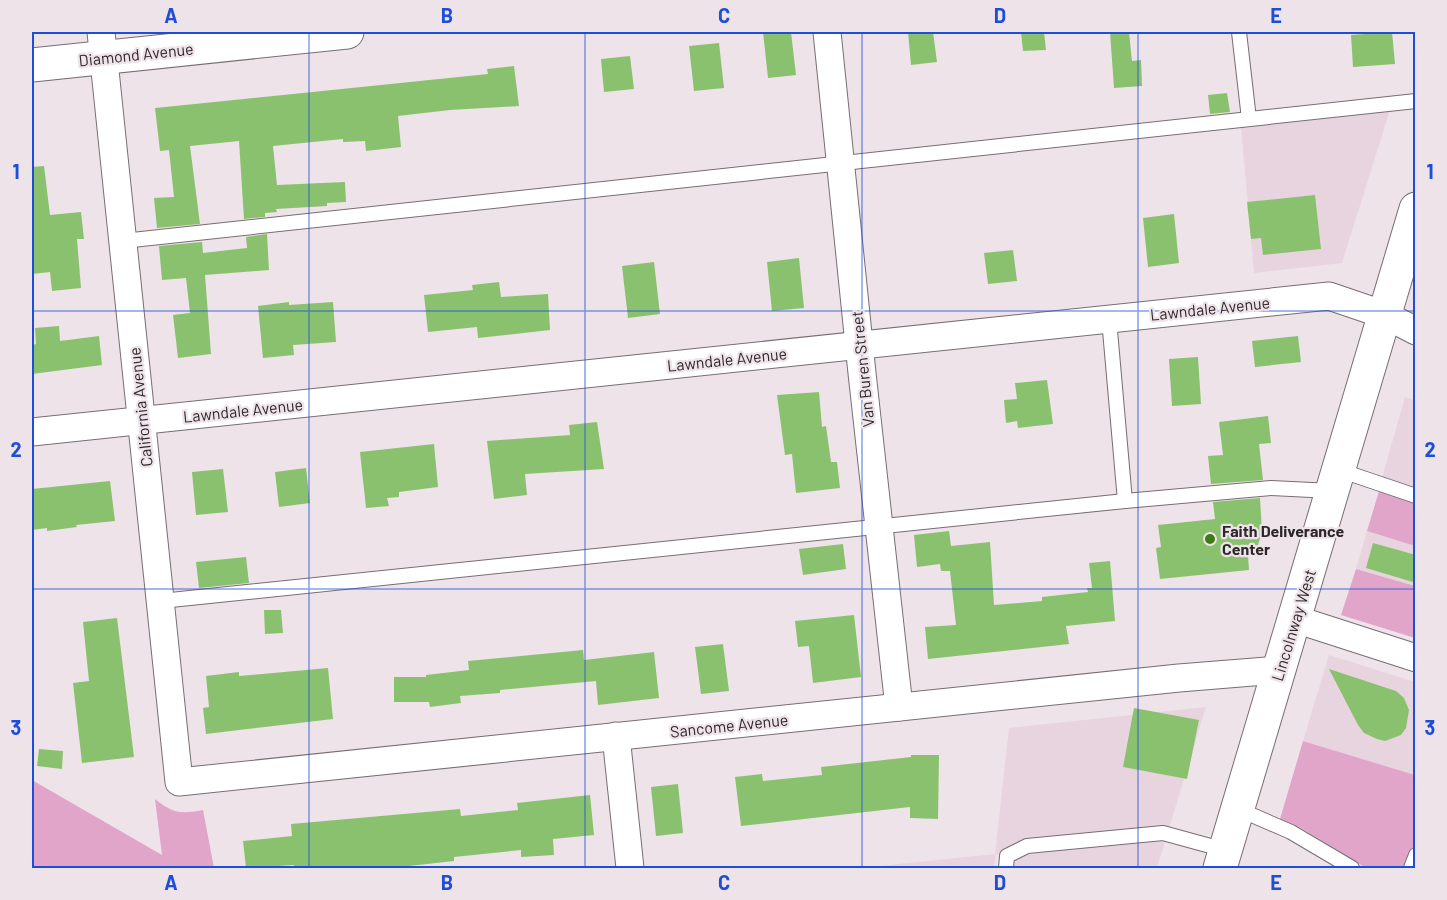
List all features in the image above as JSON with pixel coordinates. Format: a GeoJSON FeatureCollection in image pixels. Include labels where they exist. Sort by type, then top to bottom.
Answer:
{"type":"FeatureCollection","features":[{"type":"Feature","properties":{"kind":"main road","name":"Diamond Avenue"},"geometry":{"type":"LineString","coordinates":[[32,64],[103,44],[347,32]]}},
{"type":"Feature","properties":{"kind":"main road","name":"Lincolnway West"},"geometry":{"type":"LineString","coordinates":[[1222,859],[1416,209]]}},
{"type":"Feature","properties":{"kind":"street","name":"Van Buren Street"},"geometry":{"type":"LineString","coordinates":[[826,32],[899,707]]}},
{"type":"Feature","properties":{"kind":"street","name":"California Avenue"},"geometry":{"type":"LineString","coordinates":[[103,44],[179,782]]}},
{"type":"Feature","properties":{"kind":"street","name":"Lawndale Avenue"},"geometry":{"type":"LineString","coordinates":[[32,432],[1329,296],[1385,315],[1416,331]]}},
{"type":"Feature","properties":{"kind":"street"},"geometry":{"type":"LineString","coordinates":[[1295,619],[1416,658]]}},
{"type":"Feature","properties":{"kind":"street","name":"Sancome Avenue"},"geometry":{"type":"LineString","coordinates":[[179,782],[1179,678],[1280,670]]}},
{"type":"Feature","properties":{"kind":"street"},"geometry":{"type":"LineString","coordinates":[[616,736],[630,868]]}},
{"type":"Feature","properties":{"kind":"lane"},"geometry":{"type":"LineString","coordinates":[[1239,32],[1249,118]]}},
{"type":"Feature","properties":{"kind":"lane"},"geometry":{"type":"LineString","coordinates":[[123,241],[1416,101]]}},
{"type":"Feature","properties":{"kind":"lane"},"geometry":{"type":"LineString","coordinates":[[1109,319],[1125,501]]}},
{"type":"Feature","properties":{"kind":"lane"},"geometry":{"type":"LineString","coordinates":[[161,601],[1336,481],[1416,496]]}},
{"type":"Feature","properties":{"kind":"lane"},"geometry":{"type":"LineString","coordinates":[[1238,808],[1290,832],[1352,868]]}},
{"type":"Feature","properties":{"kind":"lane"},"geometry":{"type":"LineString","coordinates":[[1006,868],[1007,856],[1027,846],[1163,833],[1222,859]]}},
{"type":"Feature","properties":{"kind":"lane"},"geometry":{"type":"LineString","coordinates":[[1411,868],[1416,855]]}},
{"type":"Feature","properties":{"kind":"shaded area"},"geometry":{"type":"Polygon","coordinates":[[[1390,110],[1342,263],[1254,273],[1241,127],[1390,110]]]}},
{"type":"Feature","properties":{"kind":"shaded area"},"geometry":{"type":"Polygon","coordinates":[[[1405,397],[1415,400],[1415,489],[1382,478],[1405,397]]]}},
{"type":"Feature","properties":{"kind":"shaded area"},"geometry":{"type":"Polygon","coordinates":[[[1379,491],[1415,501],[1415,546],[1367,531],[1379,491]]]}},
{"type":"Feature","properties":{"kind":"shaded area"},"geometry":{"type":"Polygon","coordinates":[[[1367,531],[1415,546],[1415,586],[1356,569],[1367,531]]]}},
{"type":"Feature","properties":{"kind":"shaded area"},"geometry":{"type":"Polygon","coordinates":[[[1356,569],[1415,586],[1415,638],[1341,615],[1356,569]]]}},
{"type":"Feature","properties":{"kind":"shaded area"},"geometry":{"type":"Polygon","coordinates":[[[1329,655],[1415,682],[1415,775],[1303,741],[1329,655]]]}},
{"type":"Feature","properties":{"kind":"shaded area"},"geometry":{"type":"Polygon","coordinates":[[[1206,707],[1157,868],[1012,868],[1014,857],[996,854],[994,868],[859,868],[995,854],[1009,728],[1206,707]]]}},
{"type":"Feature","properties":{"kind":"shaded area"},"geometry":{"type":"Polygon","coordinates":[[[1303,741],[1415,775],[1415,861],[1402,868],[1366,868],[1301,828],[1280,819],[1303,741]]]}},
{"type":"Feature","properties":{"kind":"shaded area"},"geometry":{"type":"Polygon","coordinates":[[[32,780],[162,855],[155,799],[167,808],[178,812],[203,810],[214,868],[32,868],[32,780]]]}},
{"type":"Feature","properties":{"kind":"building"},"geometry":{"type":"Polygon","coordinates":[[[763,32],[791,32],[796,75],[768,78],[763,32]]]}},
{"type":"Feature","properties":{"kind":"building"},"geometry":{"type":"Polygon","coordinates":[[[908,32],[933,32],[937,62],[911,65],[908,32]]]}},
{"type":"Feature","properties":{"kind":"building"},"geometry":{"type":"Polygon","coordinates":[[[1021,32],[1044,32],[1046,50],[1023,51],[1021,32]]]}},
{"type":"Feature","properties":{"kind":"building"},"geometry":{"type":"Polygon","coordinates":[[[1110,32],[1129,32],[1132,61],[1141,60],[1142,86],[1114,88],[1110,32]]]}},
{"type":"Feature","properties":{"kind":"building"},"geometry":{"type":"Polygon","coordinates":[[[1392,32],[1395,64],[1353,67],[1351,35],[1392,32]]]}},
{"type":"Feature","properties":{"kind":"building"},"geometry":{"type":"Polygon","coordinates":[[[719,43],[724,88],[694,91],[689,46],[719,43]]]}},
{"type":"Feature","properties":{"kind":"building"},"geometry":{"type":"Polygon","coordinates":[[[630,56],[634,89],[604,92],[601,59],[630,56]]]}},
{"type":"Feature","properties":{"kind":"building"},"geometry":{"type":"Polygon","coordinates":[[[514,66],[519,106],[398,116],[401,147],[366,151],[365,141],[343,142],[343,139],[273,146],[277,185],[345,182],[346,202],[327,203],[327,206],[276,209],[277,212],[265,213],[265,217],[244,219],[239,141],[190,146],[200,224],[157,228],[154,198],[174,197],[169,150],[160,151],[155,108],[488,74],[487,69],[514,66]]]}},
{"type":"Feature","properties":{"kind":"building"},"geometry":{"type":"Polygon","coordinates":[[[1227,93],[1230,112],[1210,114],[1208,95],[1227,93]]]}},
{"type":"Feature","properties":{"kind":"building"},"geometry":{"type":"Polygon","coordinates":[[[44,166],[50,215],[81,212],[84,239],[77,239],[81,288],[52,291],[50,272],[32,274],[32,167],[44,166]]]}},
{"type":"Feature","properties":{"kind":"building"},"geometry":{"type":"Polygon","coordinates":[[[1315,195],[1321,249],[1263,255],[1261,238],[1251,239],[1247,202],[1315,195]]]}},
{"type":"Feature","properties":{"kind":"building"},"geometry":{"type":"Polygon","coordinates":[[[1174,214],[1179,263],[1148,267],[1143,218],[1174,214]]]}},
{"type":"Feature","properties":{"kind":"building"},"geometry":{"type":"Polygon","coordinates":[[[267,234],[269,270],[205,275],[211,354],[178,358],[173,315],[190,313],[186,278],[162,280],[159,246],[202,242],[203,253],[247,248],[246,237],[267,234]]]}},
{"type":"Feature","properties":{"kind":"building"},"geometry":{"type":"Polygon","coordinates":[[[1013,250],[1017,281],[988,284],[984,253],[1013,250]]]}},
{"type":"Feature","properties":{"kind":"building"},"geometry":{"type":"Polygon","coordinates":[[[799,258],[804,308],[772,311],[767,262],[799,258]]]}},
{"type":"Feature","properties":{"kind":"building"},"geometry":{"type":"Polygon","coordinates":[[[654,262],[660,314],[628,318],[622,266],[654,262]]]}},
{"type":"Feature","properties":{"kind":"building"},"geometry":{"type":"Polygon","coordinates":[[[499,282],[501,297],[548,294],[550,330],[478,338],[477,327],[428,332],[424,295],[473,290],[472,285],[499,282]]]}},
{"type":"Feature","properties":{"kind":"building"},"geometry":{"type":"Polygon","coordinates":[[[289,302],[289,305],[333,302],[336,342],[293,345],[294,355],[263,358],[258,306],[289,302]]]}},
{"type":"Feature","properties":{"kind":"building"},"geometry":{"type":"Polygon","coordinates":[[[59,326],[60,341],[99,336],[102,365],[32,374],[32,345],[36,344],[35,328],[59,326]]]}},
{"type":"Feature","properties":{"kind":"building"},"geometry":{"type":"Polygon","coordinates":[[[1298,336],[1301,362],[1255,367],[1252,341],[1298,336]]]}},
{"type":"Feature","properties":{"kind":"building"},"geometry":{"type":"Polygon","coordinates":[[[1198,357],[1201,404],[1172,406],[1169,359],[1198,357]]]}},
{"type":"Feature","properties":{"kind":"building"},"geometry":{"type":"Polygon","coordinates":[[[1047,380],[1053,424],[1018,428],[1017,421],[1006,423],[1004,400],[1017,399],[1015,383],[1047,380]]]}},
{"type":"Feature","properties":{"kind":"building"},"geometry":{"type":"Polygon","coordinates":[[[819,392],[822,427],[826,426],[831,462],[837,462],[840,488],[796,493],[792,454],[785,455],[777,395],[819,392]]]}},
{"type":"Feature","properties":{"kind":"building"},"geometry":{"type":"Polygon","coordinates":[[[1268,416],[1271,443],[1259,444],[1263,480],[1211,484],[1208,456],[1223,455],[1219,422],[1268,416]]]}},
{"type":"Feature","properties":{"kind":"building"},"geometry":{"type":"Polygon","coordinates":[[[597,422],[604,469],[525,474],[527,495],[494,499],[487,441],[570,435],[569,425],[597,422]]]}},
{"type":"Feature","properties":{"kind":"building"},"geometry":{"type":"Polygon","coordinates":[[[434,444],[438,487],[399,492],[399,497],[387,498],[389,506],[366,508],[360,452],[434,444]]]}},
{"type":"Feature","properties":{"kind":"building"},"geometry":{"type":"Polygon","coordinates":[[[306,468],[310,503],[279,507],[275,472],[306,468]]]}},
{"type":"Feature","properties":{"kind":"building"},"geometry":{"type":"Polygon","coordinates":[[[223,469],[228,512],[196,515],[192,472],[223,469]]]}},
{"type":"Feature","properties":{"kind":"building"},"geometry":{"type":"Polygon","coordinates":[[[110,481],[115,521],[47,531],[47,528],[32,530],[32,489],[110,481]]]}},
{"type":"Feature","properties":{"kind":"building","name":"Faith Deliverance Center"},"geometry":{"type":"Polygon","coordinates":[[[1260,498],[1262,532],[1255,555],[1248,555],[1249,570],[1160,579],[1156,548],[1161,547],[1158,525],[1215,519],[1213,502],[1260,498]]]}},
{"type":"Feature","properties":{"kind":"building"},"geometry":{"type":"Polygon","coordinates":[[[949,531],[951,546],[990,542],[994,605],[1042,601],[1042,597],[1088,592],[1087,588],[1092,588],[1089,563],[1110,561],[1115,621],[1066,626],[1069,644],[928,659],[925,627],[956,625],[950,571],[941,571],[940,564],[917,567],[914,535],[949,531]]]}},
{"type":"Feature","properties":{"kind":"building"},"geometry":{"type":"Polygon","coordinates":[[[1373,543],[1416,555],[1416,583],[1366,568],[1373,543]]]}},
{"type":"Feature","properties":{"kind":"building"},"geometry":{"type":"Polygon","coordinates":[[[843,544],[846,569],[803,575],[799,549],[843,544]]]}},
{"type":"Feature","properties":{"kind":"building"},"geometry":{"type":"Polygon","coordinates":[[[246,557],[249,583],[199,588],[196,562],[246,557]]]}},
{"type":"Feature","properties":{"kind":"building"},"geometry":{"type":"Polygon","coordinates":[[[264,610],[281,610],[283,633],[265,634],[264,610]]]}},
{"type":"Feature","properties":{"kind":"building"},"geometry":{"type":"Polygon","coordinates":[[[854,615],[861,677],[813,683],[809,646],[798,647],[795,621],[854,615]]]}},
{"type":"Feature","properties":{"kind":"building"},"geometry":{"type":"Polygon","coordinates":[[[117,618],[134,757],[82,763],[73,683],[89,681],[83,622],[117,618]]]}},
{"type":"Feature","properties":{"kind":"building"},"geometry":{"type":"Polygon","coordinates":[[[723,644],[729,691],[701,694],[695,647],[723,644]]]}},
{"type":"Feature","properties":{"kind":"building"},"geometry":{"type":"Polygon","coordinates":[[[583,650],[584,660],[654,652],[659,698],[598,705],[596,681],[460,696],[461,703],[430,707],[429,702],[394,702],[394,677],[426,677],[426,675],[469,670],[468,661],[583,650]]]}},
{"type":"Feature","properties":{"kind":"building"},"geometry":{"type":"Polygon","coordinates":[[[328,668],[333,719],[206,734],[203,708],[209,707],[206,676],[239,672],[239,676],[328,668]]]}},
{"type":"Feature","properties":{"kind":"building"},"geometry":{"type":"Polygon","coordinates":[[[1329,669],[1396,691],[1404,698],[1409,710],[1406,728],[1401,735],[1385,741],[1364,733],[1329,669]]]}},
{"type":"Feature","properties":{"kind":"building"},"geometry":{"type":"Polygon","coordinates":[[[1134,708],[1199,720],[1187,779],[1123,767],[1134,708]]]}},
{"type":"Feature","properties":{"kind":"building"},"geometry":{"type":"Polygon","coordinates":[[[39,749],[63,751],[62,769],[37,766],[39,749]]]}},
{"type":"Feature","properties":{"kind":"building"},"geometry":{"type":"Polygon","coordinates":[[[911,755],[939,755],[938,819],[910,818],[910,807],[741,826],[735,777],[762,774],[763,781],[822,775],[821,767],[911,757],[911,755]]]}},
{"type":"Feature","properties":{"kind":"building"},"geometry":{"type":"Polygon","coordinates":[[[678,784],[683,833],[656,836],[651,787],[678,784]]]}},
{"type":"Feature","properties":{"kind":"building"},"geometry":{"type":"Polygon","coordinates":[[[590,795],[594,835],[553,839],[554,855],[521,857],[521,850],[454,857],[454,861],[391,868],[295,868],[294,865],[246,868],[243,841],[292,836],[291,824],[460,809],[461,816],[518,810],[517,803],[590,795]]]}},
{"type":"Feature","properties":{"kind":"place","name":"Faith Deliverance Center"},"geometry":{"type":"Point","coordinates":[1210,539]}}]}
